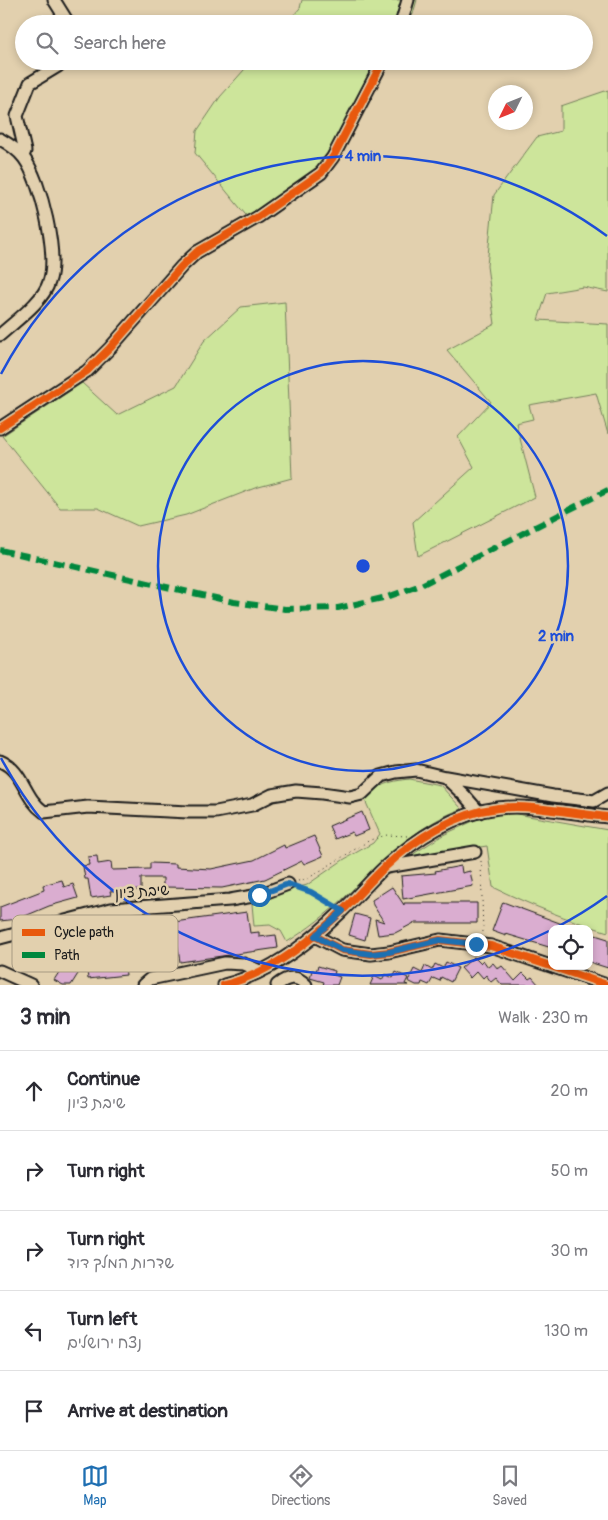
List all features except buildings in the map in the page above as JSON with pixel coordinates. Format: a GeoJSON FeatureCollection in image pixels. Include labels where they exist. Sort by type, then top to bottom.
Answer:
{"type":"FeatureCollection","features":[{"type":"Feature","properties":{"kind":"street"},"geometry":{"type":"LineString","coordinates":[[54,0],[63,15]]}},
{"type":"Feature","properties":{"kind":"street"},"geometry":{"type":"LineString","coordinates":[[404,15],[408,0]]}},
{"type":"Feature","properties":{"kind":"street"},"geometry":{"type":"LineString","coordinates":[[23,156],[25,151],[17,116],[30,83],[51,70]]}},
{"type":"Feature","properties":{"kind":"street"},"geometry":{"type":"LineString","coordinates":[[0,428],[87,371],[196,252],[258,217],[320,173],[333,157],[379,70]]}},
{"type":"Feature","properties":{"kind":"street"},"geometry":{"type":"LineString","coordinates":[[0,139],[23,156],[30,166],[48,227],[52,248],[52,268],[45,292],[0,334]]}},
{"type":"Feature","properties":{"kind":"street"},"geometry":{"type":"LineString","coordinates":[[0,761],[8,764],[16,771],[30,799],[44,812],[88,807],[216,812],[252,805],[272,796],[296,791],[350,797],[362,794],[380,776],[416,770],[445,777],[554,796],[594,801],[608,793]]}},
{"type":"Feature","properties":{"kind":"street"},"geometry":{"type":"LineString","coordinates":[[445,777],[466,796],[479,812]]}},
{"type":"Feature","properties":{"kind":"street"},"geometry":{"type":"LineString","coordinates":[[227,985],[260,972],[278,962],[315,936],[343,911],[385,867],[422,839],[454,820],[499,808],[521,808],[608,817]]}},
{"type":"Feature","properties":{"kind":"street"},"geometry":{"type":"LineString","coordinates":[[385,867],[475,852]]}},
{"type":"Feature","properties":{"kind":"street","name":"שיבת ציון"},"geometry":{"type":"LineString","coordinates":[[91,915],[111,910],[230,900],[259,895],[288,884]]}},
{"type":"Feature","properties":{"kind":"street"},"geometry":{"type":"LineString","coordinates":[[315,936],[342,950],[371,954],[389,952],[440,940],[484,945],[607,985]]}},
{"type":"Feature","properties":{"kind":"street"},"geometry":{"type":"LineString","coordinates":[[143,985],[150,979],[225,963],[244,964],[260,972]]}},
{"type":"Feature","properties":{"kind":"street"},"geometry":{"type":"LineString","coordinates":[[0,971],[31,985]]}},
{"type":"Feature","properties":{"kind":"street"},"geometry":{"type":"LineString","coordinates":[[277,985],[291,978],[297,978],[306,985]]}},
{"type":"Feature","properties":{"kind":"path"},"geometry":{"type":"LineString","coordinates":[[288,884],[307,879],[370,840],[387,835],[422,839]]}},
{"type":"Feature","properties":{"kind":"path"},"geometry":{"type":"LineString","coordinates":[[475,852],[481,860],[484,945]]}},
{"type":"Feature","properties":{"kind":"path"},"geometry":{"type":"LineString","coordinates":[[288,884],[311,892],[343,911]]}},
{"type":"Feature","properties":{"kind":"green space"},"geometry":{"type":"Polygon","coordinates":[[[302,0],[417,0],[412,15],[294,15],[300,8],[302,0]]]}},
{"type":"Feature","properties":{"kind":"green space"},"geometry":{"type":"Polygon","coordinates":[[[244,70],[383,70],[330,170],[254,225],[195,153],[197,131],[220,97],[244,70]]]}},
{"type":"Feature","properties":{"kind":"green space"},"geometry":{"type":"Polygon","coordinates":[[[608,90],[608,292],[583,287],[547,293],[538,320],[608,324],[608,434],[596,393],[529,405],[533,419],[516,423],[535,497],[418,556],[413,522],[474,467],[458,437],[491,402],[447,350],[495,324],[487,266],[494,195],[537,137],[561,131],[561,106],[608,90]]]}},
{"type":"Feature","properties":{"kind":"green space"},"geometry":{"type":"Polygon","coordinates":[[[285,302],[292,478],[255,488],[186,515],[138,526],[98,508],[60,508],[2,436],[82,383],[117,415],[176,386],[204,341],[241,307],[285,302]]]}},
{"type":"Feature","properties":{"kind":"green space"},"geometry":{"type":"Polygon","coordinates":[[[409,779],[440,785],[462,809],[445,816],[414,835],[310,927],[287,942],[281,931],[270,925],[254,926],[252,904],[275,894],[307,885],[343,860],[373,843],[380,834],[364,798],[384,784],[409,779]]]}},
{"type":"Feature","properties":{"kind":"green space"},"geometry":{"type":"Polygon","coordinates":[[[511,813],[608,830],[608,932],[593,927],[593,925],[587,925],[549,912],[493,887],[487,846],[407,858],[443,835],[484,816],[511,813]]]}},
{"type":"Feature","properties":{"kind":"marked path"},"geometry":{"type":"LineString","coordinates":[[0,550],[234,602],[285,609],[338,608],[387,597],[421,585],[608,490]]}},
{"type":"Feature","properties":{"kind":"cycle path"},"geometry":{"type":"LineString","coordinates":[[0,428],[87,371],[110,348],[182,266],[197,252],[258,217],[321,173],[333,157],[378,70]]}},
{"type":"Feature","properties":{"kind":"cycle path"},"geometry":{"type":"LineString","coordinates":[[224,985],[257,973],[288,956],[342,911],[397,856],[437,828],[452,821],[482,811],[512,807],[539,808],[608,817]]}},
{"type":"Feature","properties":{"kind":"cycle path"},"geometry":{"type":"LineString","coordinates":[[315,936],[342,950],[371,954],[389,952],[440,940],[491,946],[607,985]]}},
{"type":"Feature","properties":{"kind":"route"},"geometry":{"type":"LineString","coordinates":[[259,895],[288,884],[311,892],[343,911],[315,936],[342,950],[371,954],[389,952],[440,940],[476,944]]}}]}
